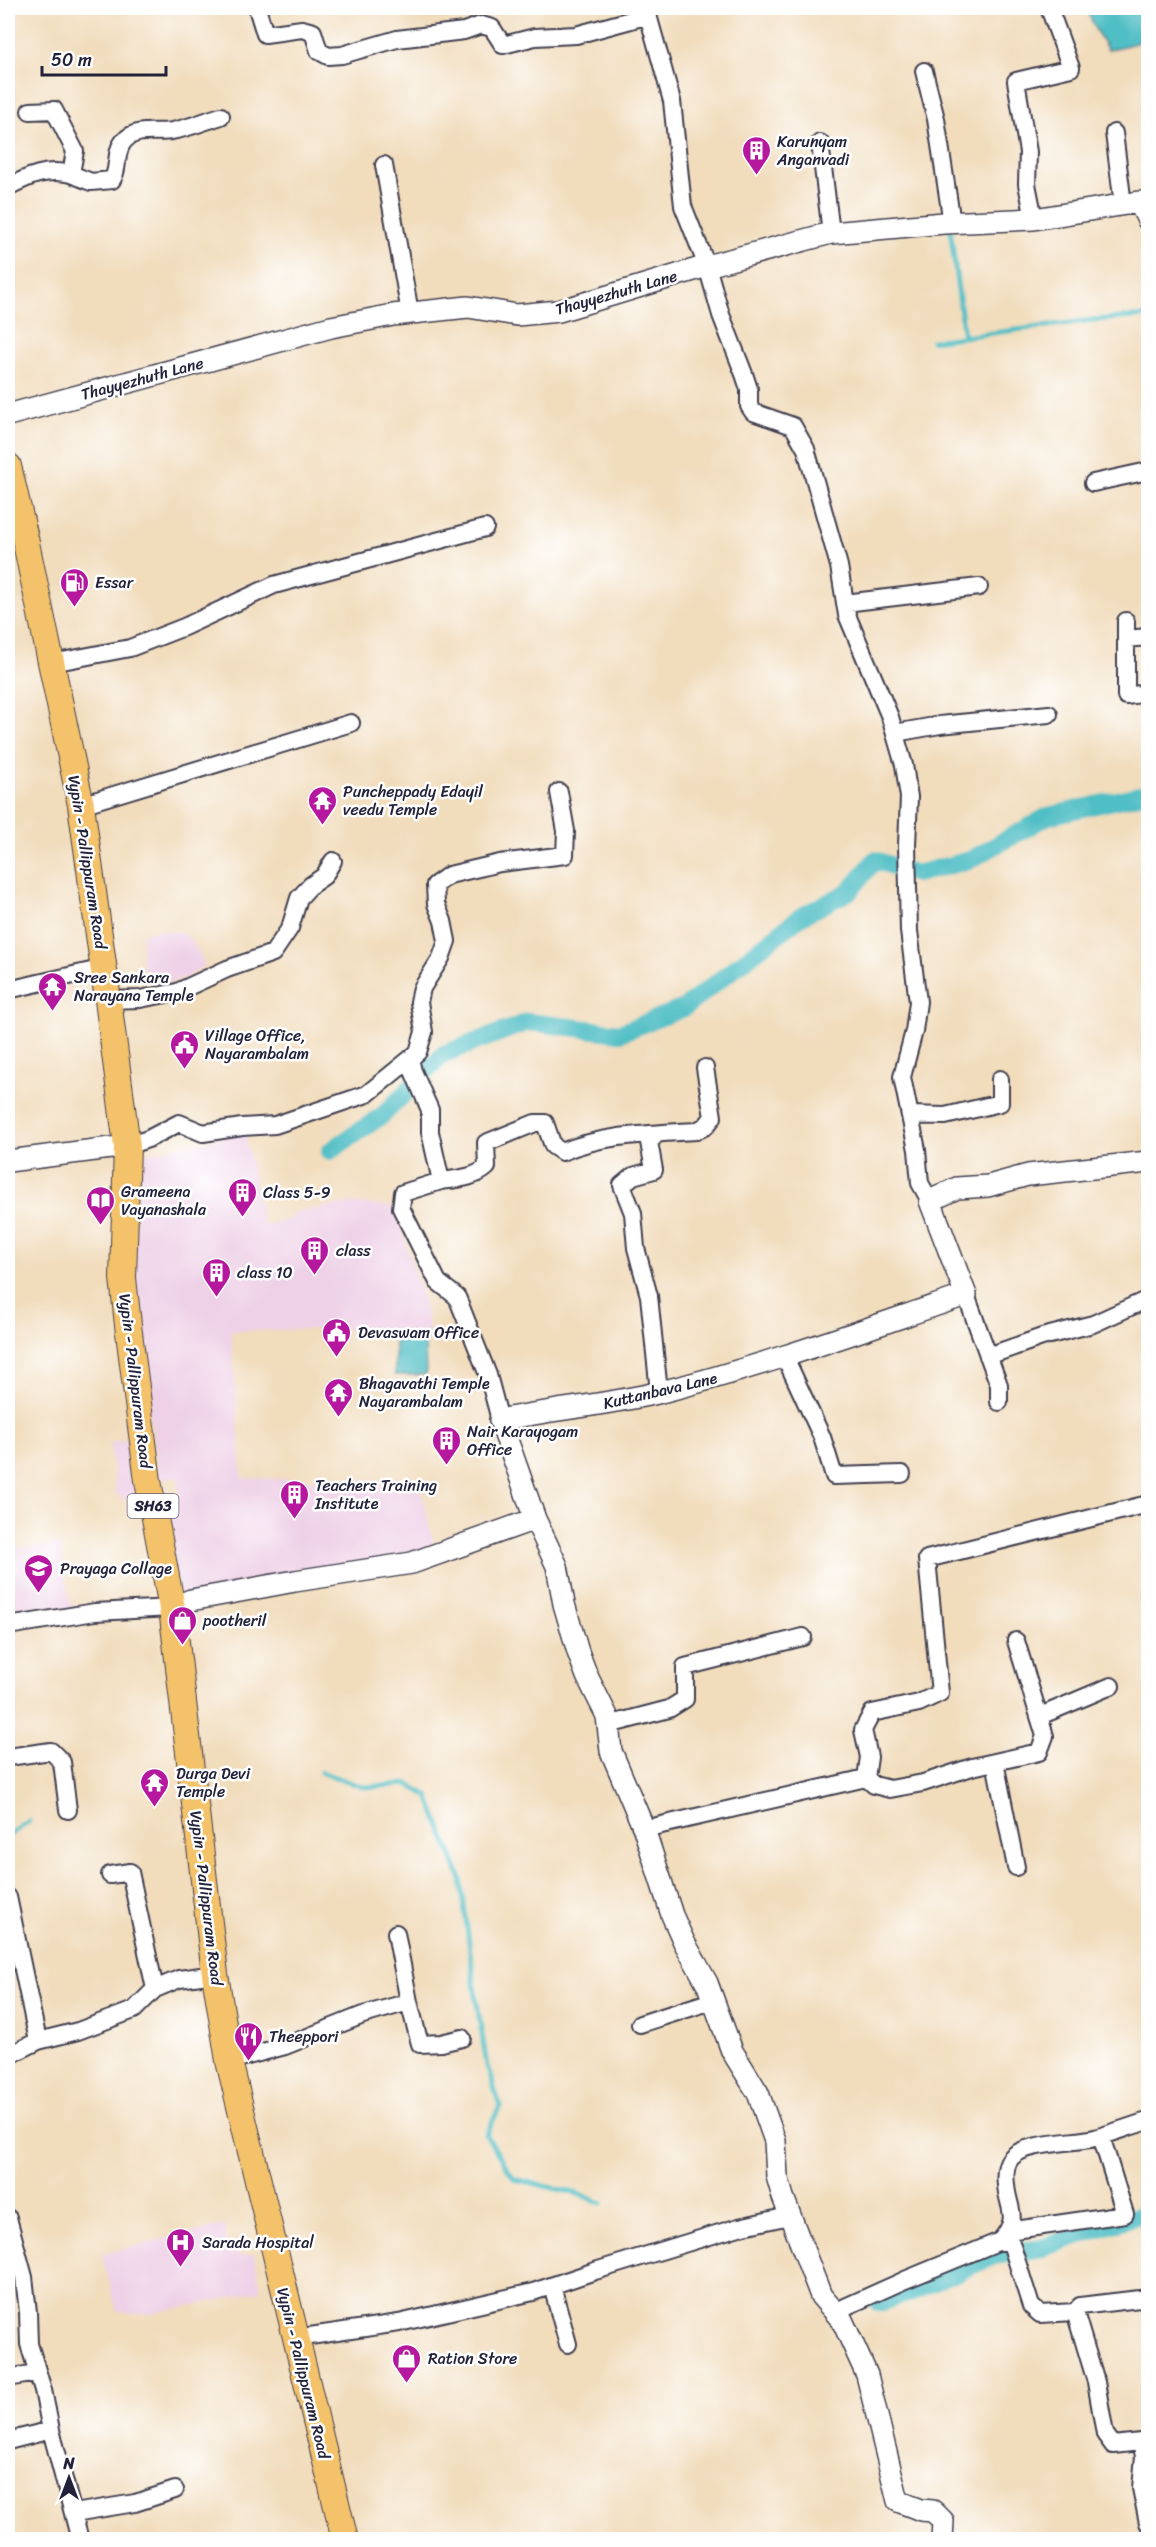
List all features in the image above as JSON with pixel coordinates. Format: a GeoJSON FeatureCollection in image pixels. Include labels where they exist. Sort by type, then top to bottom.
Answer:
{"type":"FeatureCollection","features":[{"type":"Feature","properties":{"kind":"main road","name":"Vypin - Pallippuram Road"},"geometry":{"type":"LineString","coordinates":[[8,466],[13,512],[52,663],[81,805],[104,968],[127,1146],[123,1278],[148,1481],[172,1608],[215,1974],[229,2061],[345,2540]]}},
{"type":"Feature","properties":{"kind":"street"},"geometry":{"type":"LineString","coordinates":[[257,8],[265,34],[302,29],[313,32],[319,51],[328,56],[342,55],[397,39],[464,31],[481,25],[492,28],[503,45],[536,37],[576,35],[647,11],[672,101],[683,206],[707,266],[721,315],[749,389],[749,406],[753,412],[793,426],[806,449],[839,566],[847,615],[895,734],[904,765],[909,797],[909,931],[918,1002],[914,1031],[902,1077],[911,1115],[920,1183],[930,1201],[999,1385],[999,1402]]}},
{"type":"Feature","properties":{"kind":"street"},"geometry":{"type":"LineString","coordinates":[[1034,219],[1027,184],[1028,152],[1016,81],[1071,68],[1049,8]]}},
{"type":"Feature","properties":{"kind":"street"},"geometry":{"type":"LineString","coordinates":[[924,71],[936,119],[949,223]]}},
{"type":"Feature","properties":{"kind":"street"},"geometry":{"type":"LineString","coordinates":[[30,111],[54,110],[75,151],[71,174]]}},
{"type":"Feature","properties":{"kind":"street"},"geometry":{"type":"LineString","coordinates":[[8,188],[23,179],[54,170],[91,182],[112,180],[116,173],[119,148],[124,140],[134,133],[171,131],[221,116]]}},
{"type":"Feature","properties":{"kind":"street"},"geometry":{"type":"LineString","coordinates":[[1114,133],[1123,205],[1139,202],[1149,220]]}},
{"type":"Feature","properties":{"kind":"street"},"geometry":{"type":"LineString","coordinates":[[820,143],[831,233]]}},
{"type":"Feature","properties":{"kind":"street"},"geometry":{"type":"LineString","coordinates":[[384,165],[410,313]]}},
{"type":"Feature","properties":{"kind":"street","name":"Thayyezhuth Lane"},"geometry":{"type":"LineString","coordinates":[[8,415],[331,327],[410,313],[468,307],[517,315],[559,310],[707,266],[831,233],[949,223],[1034,219],[1123,205]]}},
{"type":"Feature","properties":{"kind":"street"},"geometry":{"type":"LineString","coordinates":[[1093,483],[1149,471]]}},
{"type":"Feature","properties":{"kind":"street"},"geometry":{"type":"LineString","coordinates":[[52,663],[130,648],[184,627],[274,585],[485,528]]}},
{"type":"Feature","properties":{"kind":"street"},"geometry":{"type":"LineString","coordinates":[[845,603],[979,587]]}},
{"type":"Feature","properties":{"kind":"street"},"geometry":{"type":"LineString","coordinates":[[1126,621],[1126,696],[1149,693]]}},
{"type":"Feature","properties":{"kind":"street"},"geometry":{"type":"LineString","coordinates":[[1126,639],[1149,637]]}},
{"type":"Feature","properties":{"kind":"street"},"geometry":{"type":"LineString","coordinates":[[895,734],[939,725],[1049,714]]}},
{"type":"Feature","properties":{"kind":"street"},"geometry":{"type":"LineString","coordinates":[[81,805],[351,723]]}},
{"type":"Feature","properties":{"kind":"street"},"geometry":{"type":"LineString","coordinates":[[8,1161],[127,1146],[148,1139],[179,1123],[203,1132],[275,1125],[367,1094],[412,1065],[424,1032],[419,1002],[422,988],[441,958],[447,941],[443,921],[436,904],[435,885],[449,875],[500,863],[559,858],[565,855],[566,831],[559,792]]}},
{"type":"Feature","properties":{"kind":"street"},"geometry":{"type":"LineString","coordinates":[[108,1000],[140,999],[177,992],[228,969],[273,953],[290,928],[299,898],[311,885],[324,876],[333,861]]}},
{"type":"Feature","properties":{"kind":"street"},"geometry":{"type":"LineString","coordinates":[[8,990],[104,968]]}},
{"type":"Feature","properties":{"kind":"street"},"geometry":{"type":"LineString","coordinates":[[412,1065],[430,1110],[430,1132],[441,1181]]}},
{"type":"Feature","properties":{"kind":"street"},"geometry":{"type":"LineString","coordinates":[[705,1068],[713,1117],[706,1126],[696,1131],[642,1134],[591,1142],[562,1152],[553,1146],[544,1123],[536,1123],[486,1143],[487,1167],[483,1171],[465,1178],[441,1181],[403,1193],[400,1208],[438,1282],[456,1297],[488,1375],[500,1420],[536,1519],[557,1566],[564,1604],[578,1652],[607,1716],[611,1751],[644,1829],[672,1915],[707,1983],[732,2050],[759,2093],[775,2141],[777,2176],[789,2216],[821,2296],[842,2320],[867,2375],[898,2501],[921,2510],[933,2511],[943,2521],[942,2540]]}},
{"type":"Feature","properties":{"kind":"street"},"geometry":{"type":"LineString","coordinates":[[911,1115],[945,1116],[1000,1103],[1000,1078]]}},
{"type":"Feature","properties":{"kind":"street"},"geometry":{"type":"LineString","coordinates":[[657,1134],[649,1142],[654,1170],[633,1176],[622,1185],[633,1213],[636,1248],[649,1296],[659,1392]]}},
{"type":"Feature","properties":{"kind":"street"},"geometry":{"type":"LineString","coordinates":[[930,1201],[957,1188],[988,1186],[1028,1175],[1149,1161]]}},
{"type":"Feature","properties":{"kind":"street","name":"Kuttanbava Lane"},"geometry":{"type":"LineString","coordinates":[[500,1420],[543,1411],[601,1405],[751,1368],[966,1295]]}},
{"type":"Feature","properties":{"kind":"street"},"geometry":{"type":"LineString","coordinates":[[988,1356],[1042,1337],[1093,1324],[1149,1299]]}},
{"type":"Feature","properties":{"kind":"street"},"geometry":{"type":"LineString","coordinates":[[784,1355],[822,1437],[834,1476],[902,1474]]}},
{"type":"Feature","properties":{"kind":"street"},"geometry":{"type":"LineString","coordinates":[[866,1778],[869,1757],[863,1730],[872,1713],[920,1704],[940,1693],[927,1559],[1149,1504]]}},
{"type":"Feature","properties":{"kind":"street"},"geometry":{"type":"LineString","coordinates":[[8,1626],[95,1612],[172,1608],[202,1598],[412,1563],[536,1519]]}},
{"type":"Feature","properties":{"kind":"street"},"geometry":{"type":"LineString","coordinates":[[608,1725],[669,1709],[685,1699],[685,1667],[803,1637]]}},
{"type":"Feature","properties":{"kind":"street"},"geometry":{"type":"LineString","coordinates":[[866,1778],[874,1785],[890,1789],[923,1783],[972,1767],[1039,1752],[1045,1736],[1016,1641]]}},
{"type":"Feature","properties":{"kind":"street"},"geometry":{"type":"LineString","coordinates":[[1040,1716],[1111,1686]]}},
{"type":"Feature","properties":{"kind":"street"},"geometry":{"type":"LineString","coordinates":[[8,1757],[51,1750],[62,1762],[68,1810]]}},
{"type":"Feature","properties":{"kind":"street"},"geometry":{"type":"LineString","coordinates":[[995,1762],[1016,1867]]}},
{"type":"Feature","properties":{"kind":"street"},"geometry":{"type":"LineString","coordinates":[[644,1829],[866,1778]]}},
{"type":"Feature","properties":{"kind":"street"},"geometry":{"type":"LineString","coordinates":[[110,1875],[130,1872],[154,1989]]}},
{"type":"Feature","properties":{"kind":"street"},"geometry":{"type":"LineString","coordinates":[[8,1897],[38,2041]]}},
{"type":"Feature","properties":{"kind":"street"},"geometry":{"type":"LineString","coordinates":[[396,1934],[420,2044],[441,2043],[462,2038]]}},
{"type":"Feature","properties":{"kind":"street"},"geometry":{"type":"LineString","coordinates":[[8,2056],[38,2041],[78,2031],[134,2010],[154,1989],[179,1979],[215,1974]]}},
{"type":"Feature","properties":{"kind":"street"},"geometry":{"type":"LineString","coordinates":[[640,2024],[712,2001]]}},
{"type":"Feature","properties":{"kind":"street"},"geometry":{"type":"LineString","coordinates":[[229,2061],[285,2046],[363,2015],[409,2002]]}},
{"type":"Feature","properties":{"kind":"street"},"geometry":{"type":"LineString","coordinates":[[1149,2121],[1101,2136],[1023,2150],[1010,2158],[1005,2175],[1006,2192],[1012,2206],[1010,2244],[1030,2306],[1040,2314],[1075,2312],[1080,2306],[1149,2298]]}},
{"type":"Feature","properties":{"kind":"street"},"geometry":{"type":"LineString","coordinates":[[834,2312],[905,2280],[1010,2244],[1125,2214],[1101,2136]]}},
{"type":"Feature","properties":{"kind":"street"},"geometry":{"type":"LineString","coordinates":[[296,2338],[399,2323],[552,2286],[739,2227],[789,2216]]}},
{"type":"Feature","properties":{"kind":"street"},"geometry":{"type":"LineString","coordinates":[[8,2218],[24,2277],[29,2344],[43,2390],[51,2430],[80,2540]]}},
{"type":"Feature","properties":{"kind":"street"},"geometry":{"type":"LineString","coordinates":[[552,2286],[568,2344]]}},
{"type":"Feature","properties":{"kind":"street"},"geometry":{"type":"LineString","coordinates":[[1075,2312],[1080,2335],[1096,2382],[1108,2442],[1124,2446],[1141,2442],[1144,2456],[1141,2488],[1149,2523]]}},
{"type":"Feature","properties":{"kind":"street"},"geometry":{"type":"LineString","coordinates":[[8,2378],[36,2373]]}},
{"type":"Feature","properties":{"kind":"street"},"geometry":{"type":"LineString","coordinates":[[8,2441],[51,2430]]}},
{"type":"Feature","properties":{"kind":"street"},"geometry":{"type":"LineString","coordinates":[[74,2513],[135,2503],[175,2490]]}},
{"type":"Feature","properties":{"kind":"shaded area"},"geometry":{"type":"Polygon","coordinates":[[[164,930],[182,933],[192,940],[205,965],[189,976],[157,987],[149,971],[142,968],[142,935],[164,930]]]}},
{"type":"Feature","properties":{"kind":"shaded area"},"geometry":{"type":"Polygon","coordinates":[[[245,1133],[263,1225],[292,1219],[291,1213],[350,1203],[395,1207],[422,1297],[430,1334],[371,1328],[231,1331],[242,1478],[416,1481],[418,1490],[422,1492],[435,1550],[180,1599],[160,1496],[179,1494],[178,1477],[159,1478],[132,1287],[139,1155],[245,1133]]]}},
{"type":"Feature","properties":{"kind":"shaded area"},"geometry":{"type":"Polygon","coordinates":[[[131,1439],[139,1495],[122,1500],[120,1494],[116,1496],[110,1443],[131,1439]]]}},
{"type":"Feature","properties":{"kind":"shaded area","name":"Prayaga Collage"},"geometry":{"type":"Polygon","coordinates":[[[59,1545],[72,1610],[13,1616],[8,1578],[8,1549],[59,1545]]]}},
{"type":"Feature","properties":{"kind":"shaded area","name":"Sarada Hospital"},"geometry":{"type":"Polygon","coordinates":[[[225,2225],[226,2245],[240,2256],[254,2254],[261,2291],[148,2314],[117,2312],[102,2254],[225,2225]]]}},
{"type":"Feature","properties":{"kind":"water"},"geometry":{"type":"Polygon","coordinates":[[[1086,8],[1148,8],[1148,40],[1108,50],[1086,8]]]}},
{"type":"Feature","properties":{"kind":"water"},"geometry":{"type":"Polygon","coordinates":[[[425,1340],[426,1375],[395,1375],[395,1341],[425,1340]]]}},
{"type":"Feature","properties":{"kind":"waterway"},"geometry":{"type":"LineString","coordinates":[[950,227],[964,337]]}},
{"type":"Feature","properties":{"kind":"waterway"},"geometry":{"type":"LineString","coordinates":[[932,341],[1093,320],[1148,316]]}},
{"type":"Feature","properties":{"kind":"waterway"},"geometry":{"type":"LineString","coordinates":[[330,1151],[383,1115],[444,1054],[528,1022],[620,1033],[684,1008],[800,917],[850,891],[875,860],[916,874],[970,860],[1048,816],[1148,793]]}},
{"type":"Feature","properties":{"kind":"waterway"},"geometry":{"type":"LineString","coordinates":[[321,1772],[363,1787],[408,1784],[428,1796],[461,1880],[487,2066],[500,2106],[486,2135],[514,2179],[575,2193],[602,2203]]}},
{"type":"Feature","properties":{"kind":"waterway"},"geometry":{"type":"LineString","coordinates":[[8,1836],[29,1821]]}},
{"type":"Feature","properties":{"kind":"waterway"},"geometry":{"type":"LineString","coordinates":[[879,2303],[907,2294],[994,2256],[1042,2248],[1148,2212]]}},
{"type":"Feature","properties":{"kind":"place","name":"Karunyam Anganvadi"},"geometry":{"type":"Point","coordinates":[756,176]}},
{"type":"Feature","properties":{"kind":"place","name":"Essar"},"geometry":{"type":"Point","coordinates":[74,608]}},
{"type":"Feature","properties":{"kind":"place","name":"Puncheppady Edayil veedu Temple"},"geometry":{"type":"Point","coordinates":[322,826]}},
{"type":"Feature","properties":{"kind":"place","name":"Sree Sankara Narayana Temple"},"geometry":{"type":"Point","coordinates":[53,1012]}},
{"type":"Feature","properties":{"kind":"place","name":"Village Office, Nayarambalam"},"geometry":{"type":"Point","coordinates":[184,1070]}},
{"type":"Feature","properties":{"kind":"place","name":"Class 5-9"},"geometry":{"type":"Point","coordinates":[242,1218]}},
{"type":"Feature","properties":{"kind":"place","name":"Grameena Vayanashala"},"geometry":{"type":"Point","coordinates":[100,1226]}},
{"type":"Feature","properties":{"kind":"place","name":"class"},"geometry":{"type":"Point","coordinates":[315,1276]}},
{"type":"Feature","properties":{"kind":"place","name":"class 10"},"geometry":{"type":"Point","coordinates":[216,1298]}},
{"type":"Feature","properties":{"kind":"place","name":"Devaswam Office"},"geometry":{"type":"Point","coordinates":[337,1358]}},
{"type":"Feature","properties":{"kind":"place","name":"Bhagavathi Temple Nayarambalam"},"geometry":{"type":"Point","coordinates":[338,1418]}},
{"type":"Feature","properties":{"kind":"place","name":"Nair Karayogam Office"},"geometry":{"type":"Point","coordinates":[446,1466]}},
{"type":"Feature","properties":{"kind":"place","name":"Teachers Training Institute"},"geometry":{"type":"Point","coordinates":[294,1520]}},
{"type":"Feature","properties":{"kind":"place","name":"Prayaga Collage"},"geometry":{"type":"Point","coordinates":[39,1594]}},
{"type":"Feature","properties":{"kind":"place","name":"pootheril"},"geometry":{"type":"Point","coordinates":[182,1646]}},
{"type":"Feature","properties":{"kind":"place","name":"Durga Devi Temple"},"geometry":{"type":"Point","coordinates":[155,1808]}},
{"type":"Feature","properties":{"kind":"place","name":"Theeppori"},"geometry":{"type":"Point","coordinates":[248,2062]}},
{"type":"Feature","properties":{"kind":"place","name":"Sarada Hospital"},"geometry":{"type":"Point","coordinates":[181,2268]}},
{"type":"Feature","properties":{"kind":"place","name":"Ration Store"},"geometry":{"type":"Point","coordinates":[407,2384]}}]}
